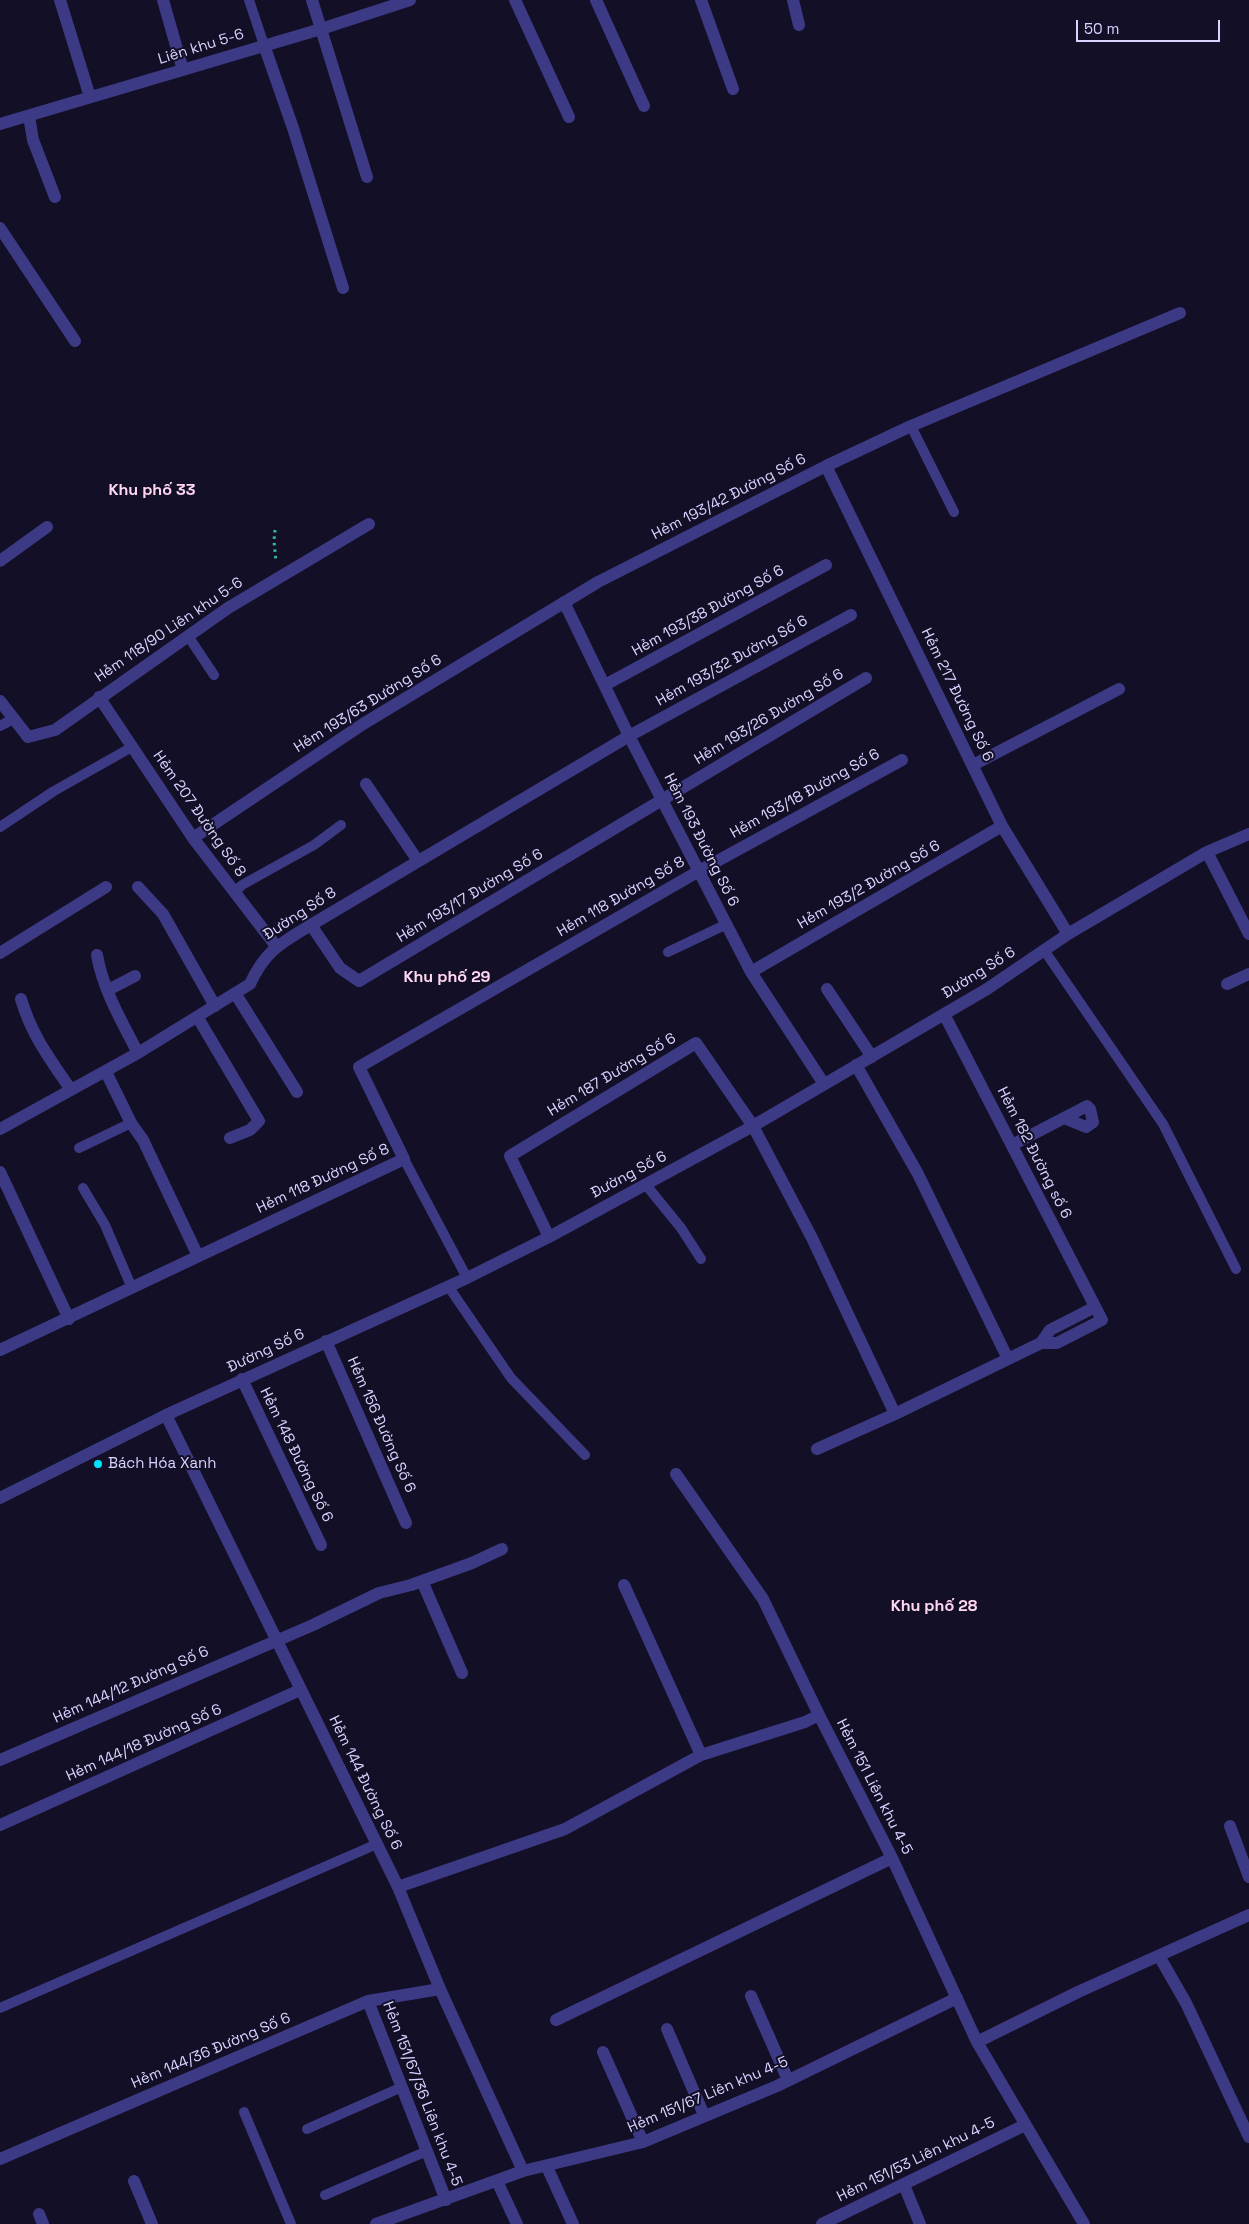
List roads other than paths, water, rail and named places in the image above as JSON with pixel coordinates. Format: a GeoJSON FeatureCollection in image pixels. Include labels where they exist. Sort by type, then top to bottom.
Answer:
{"type":"FeatureCollection","features":[{"type":"Feature","properties":{"kind":"street"},"geometry":{"type":"LineString","coordinates":[[60,0],[90,97]]}},
{"type":"Feature","properties":{"kind":"street"},"geometry":{"type":"LineString","coordinates":[[163,0],[184,70]]}},
{"type":"Feature","properties":{"kind":"street"},"geometry":{"type":"LineString","coordinates":[[312,0],[367,177]]}},
{"type":"Feature","properties":{"kind":"street","name":"Liên khu 5-6"},"geometry":{"type":"LineString","coordinates":[[0,124],[321,29],[410,0]]}},
{"type":"Feature","properties":{"kind":"street"},"geometry":{"type":"LineString","coordinates":[[515,0],[569,116]]}},
{"type":"Feature","properties":{"kind":"street"},"geometry":{"type":"LineString","coordinates":[[596,0],[644,106]]}},
{"type":"Feature","properties":{"kind":"street"},"geometry":{"type":"LineString","coordinates":[[701,0],[733,89]]}},
{"type":"Feature","properties":{"kind":"street"},"geometry":{"type":"LineString","coordinates":[[793,0],[799,25]]}},
{"type":"Feature","properties":{"kind":"street"},"geometry":{"type":"LineString","coordinates":[[264,45],[293,128],[343,288]]}},
{"type":"Feature","properties":{"kind":"street"},"geometry":{"type":"LineString","coordinates":[[29,116],[33,140],[55,197]]}},
{"type":"Feature","properties":{"kind":"street"},"geometry":{"type":"LineString","coordinates":[[0,228],[75,342]]}},
{"type":"Feature","properties":{"kind":"street","name":"Hẻm 193/42 Đường Số 6"},"geometry":{"type":"LineString","coordinates":[[564,602],[598,582],[826,466],[911,426],[1180,313]]}},
{"type":"Feature","properties":{"kind":"street","name":"Hẻm 217 Đường Số 6"},"geometry":{"type":"LineString","coordinates":[[826,466],[1002,826],[1068,934]]}},
{"type":"Feature","properties":{"kind":"street","name":"Hẻm 118/90 Liên khu 5-6"},"geometry":{"type":"LineString","coordinates":[[0,700],[28,737],[55,730],[99,697],[228,608],[369,524]]}},
{"type":"Feature","properties":{"kind":"street"},"geometry":{"type":"LineString","coordinates":[[0,561],[47,527]]}},
{"type":"Feature","properties":{"kind":"street","name":"Hẻm 193/38 Đường Số 6"},"geometry":{"type":"LineString","coordinates":[[605,685],[826,565]]}},
{"type":"Feature","properties":{"kind":"street","name":"Hẻm 193 Đường Số 6"},"geometry":{"type":"LineString","coordinates":[[564,602],[629,736],[752,972],[824,1084]]}},
{"type":"Feature","properties":{"kind":"street","name":"Hẻm 193/63 Đường Số 6"},"geometry":{"type":"LineString","coordinates":[[193,838],[363,724],[564,602]]}},
{"type":"Feature","properties":{"kind":"street","name":"Hẻm 193/32 Đường Số 6"},"geometry":{"type":"LineString","coordinates":[[629,736],[851,615]]}},
{"type":"Feature","properties":{"kind":"street","name":"Hẻm 193/26 Đường Số 6"},"geometry":{"type":"LineString","coordinates":[[663,800],[866,678]]}},
{"type":"Feature","properties":{"kind":"street"},"geometry":{"type":"LineString","coordinates":[[973,765],[1118,689]]}},
{"type":"Feature","properties":{"kind":"street","name":"Hẻm 207 Đường Số 8"},"geometry":{"type":"LineString","coordinates":[[99,697],[193,838],[276,946]]}},
{"type":"Feature","properties":{"kind":"street","name":"Đường Số 8"},"geometry":{"type":"LineString","coordinates":[[0,1129],[106,1072],[198,1018],[250,984],[258,967],[276,946],[629,736]]}},
{"type":"Feature","properties":{"kind":"street","name":"Hẻm 193/18 Đường Số 6"},"geometry":{"type":"LineString","coordinates":[[698,871],[902,760]]}},
{"type":"Feature","properties":{"kind":"street"},"geometry":{"type":"LineString","coordinates":[[366,784],[418,861]]}},
{"type":"Feature","properties":{"kind":"street","name":"Hẻm 193/17 Đường Số 6"},"geometry":{"type":"LineString","coordinates":[[311,925],[340,968],[360,982],[663,800]]}},
{"type":"Feature","properties":{"kind":"street","name":"Hẻm 193/2 Đường Số 6"},"geometry":{"type":"LineString","coordinates":[[752,972],[1002,826]]}},
{"type":"Feature","properties":{"kind":"street","name":"Đường Số 6"},"geometry":{"type":"LineString","coordinates":[[0,1498],[166,1415],[467,1278],[549,1237],[753,1126],[987,989],[1068,934],[1207,852],[1249,834]]}},
{"type":"Feature","properties":{"kind":"street"},"geometry":{"type":"LineString","coordinates":[[1207,852],[1249,934]]}},
{"type":"Feature","properties":{"kind":"street","name":"Hẻm 118 Đường Số 8"},"geometry":{"type":"LineString","coordinates":[[0,1350],[404,1159],[359,1067],[698,871]]}},
{"type":"Feature","properties":{"kind":"street"},"geometry":{"type":"LineString","coordinates":[[138,886],[172,929],[192,969],[215,1006]]}},
{"type":"Feature","properties":{"kind":"street"},"geometry":{"type":"LineString","coordinates":[[0,953],[106,887]]}},
{"type":"Feature","properties":{"kind":"street"},"geometry":{"type":"LineString","coordinates":[[97,955],[108,990],[138,1053]]}},
{"type":"Feature","properties":{"kind":"street"},"geometry":{"type":"LineString","coordinates":[[1227,984],[1249,974]]}},
{"type":"Feature","properties":{"kind":"street"},"geometry":{"type":"LineString","coordinates":[[108,990],[135,976]]}},
{"type":"Feature","properties":{"kind":"street"},"geometry":{"type":"LineString","coordinates":[[827,989],[872,1057]]}},
{"type":"Feature","properties":{"kind":"street"},"geometry":{"type":"LineString","coordinates":[[234,993],[297,1092]]}},
{"type":"Feature","properties":{"kind":"street"},"geometry":{"type":"LineString","coordinates":[[21,999],[36,1039],[71,1090]]}},
{"type":"Feature","properties":{"kind":"street","name":"Hẻm 182 Đường số 6"},"geometry":{"type":"LineString","coordinates":[[944,1014],[1095,1307],[1050,1330],[1041,1343],[1008,1359]]}},
{"type":"Feature","properties":{"kind":"street"},"geometry":{"type":"LineString","coordinates":[[198,1018],[259,1121],[250,1130],[230,1138]]}},
{"type":"Feature","properties":{"kind":"street","name":"Hẻm 187 Đường Số 6"},"geometry":{"type":"LineString","coordinates":[[549,1237],[510,1156],[696,1043],[753,1126]]}},
{"type":"Feature","properties":{"kind":"street"},"geometry":{"type":"LineString","coordinates":[[817,1448],[895,1414],[1008,1359],[918,1174],[856,1065]]}},
{"type":"Feature","properties":{"kind":"street"},"geometry":{"type":"LineString","coordinates":[[106,1072],[131,1123],[143,1140],[198,1256]]}},
{"type":"Feature","properties":{"kind":"street"},"geometry":{"type":"LineString","coordinates":[[1012,1145],[1064,1118]]}},
{"type":"Feature","properties":{"kind":"street"},"geometry":{"type":"LineString","coordinates":[[753,1126],[812,1238],[895,1414]]}},
{"type":"Feature","properties":{"kind":"street"},"geometry":{"type":"LineString","coordinates":[[0,1172],[69,1318]]}},
{"type":"Feature","properties":{"kind":"street","name":"Hẻm 156 Đường Số 6"},"geometry":{"type":"LineString","coordinates":[[326,1341],[406,1523]]}},
{"type":"Feature","properties":{"kind":"street","name":"Hẻm 148 Đường Số 6"},"geometry":{"type":"LineString","coordinates":[[242,1379],[322,1544]]}},
{"type":"Feature","properties":{"kind":"street","name":"Hẻm 144 Đường Số 6"},"geometry":{"type":"LineString","coordinates":[[166,1415],[398,1886],[440,1989],[523,2171]]}},
{"type":"Feature","properties":{"kind":"street"},"geometry":{"type":"LineString","coordinates":[[676,1474],[763,1598],[819,1715]]}},
{"type":"Feature","properties":{"kind":"street","name":"Hẻm 144/12 Đường Số 6"},"geometry":{"type":"LineString","coordinates":[[0,1760],[379,1593],[422,1581],[472,1563],[502,1549]]}},
{"type":"Feature","properties":{"kind":"street"},"geometry":{"type":"LineString","coordinates":[[422,1581],[462,1673]]}},
{"type":"Feature","properties":{"kind":"street"},"geometry":{"type":"LineString","coordinates":[[624,1585],[701,1755]]}},
{"type":"Feature","properties":{"kind":"street","name":"Hẻm 144/18 Đường Số 6"},"geometry":{"type":"LineString","coordinates":[[0,1825],[300,1690]]}},
{"type":"Feature","properties":{"kind":"street","name":"Hẻm 151 Liên khu 4-5"},"geometry":{"type":"LineString","coordinates":[[398,1886],[565,1829],[701,1755],[805,1722],[819,1715],[892,1858],[977,2042],[1084,2224]]}},
{"type":"Feature","properties":{"kind":"street"},"geometry":{"type":"LineString","coordinates":[[1230,1826],[1249,1877]]}},
{"type":"Feature","properties":{"kind":"street"},"geometry":{"type":"LineString","coordinates":[[556,2020],[892,1858]]}},
{"type":"Feature","properties":{"kind":"street"},"geometry":{"type":"LineString","coordinates":[[977,2042],[1078,1992],[1249,1915]]}},
{"type":"Feature","properties":{"kind":"street"},"geometry":{"type":"LineString","coordinates":[[1159,1956],[1186,2003],[1249,2137]]}},
{"type":"Feature","properties":{"kind":"street","name":"Hẻm 144/36 Đường Số 6"},"geometry":{"type":"LineString","coordinates":[[0,2159],[368,2001],[440,1989]]}},
{"type":"Feature","properties":{"kind":"street"},"geometry":{"type":"LineString","coordinates":[[751,1996],[788,2080]]}},
{"type":"Feature","properties":{"kind":"street","name":"Hẻm 151/67 Liên khu 4-5"},"geometry":{"type":"LineString","coordinates":[[376,2224],[391,2222],[523,2171],[547,2167],[644,2142],[788,2080],[957,1998]]}},
{"type":"Feature","properties":{"kind":"street","name":"Hẻm 151/67/36 Liên khu 4-5"},"geometry":{"type":"LineString","coordinates":[[368,2001],[446,2200]]}},
{"type":"Feature","properties":{"kind":"street"},"geometry":{"type":"LineString","coordinates":[[666,2029],[704,2115]]}},
{"type":"Feature","properties":{"kind":"street"},"geometry":{"type":"LineString","coordinates":[[604,2052],[644,2142]]}},
{"type":"Feature","properties":{"kind":"street","name":"Hẻm 151/53 Liên khu 4-5"},"geometry":{"type":"LineString","coordinates":[[822,2224],[1025,2125]]}},
{"type":"Feature","properties":{"kind":"street"},"geometry":{"type":"LineString","coordinates":[[547,2167],[573,2224]]}},
{"type":"Feature","properties":{"kind":"street"},"geometry":{"type":"LineString","coordinates":[[134,2181],[152,2224]]}},
{"type":"Feature","properties":{"kind":"street"},"geometry":{"type":"LineString","coordinates":[[497,2181],[517,2224]]}},
{"type":"Feature","properties":{"kind":"street"},"geometry":{"type":"LineString","coordinates":[[904,2185],[920,2224]]}},
{"type":"Feature","properties":{"kind":"lane"},"geometry":{"type":"LineString","coordinates":[[249,0],[264,45]]}},
{"type":"Feature","properties":{"kind":"lane"},"geometry":{"type":"LineString","coordinates":[[911,426],[954,512]]}},
{"type":"Feature","properties":{"kind":"lane"},"geometry":{"type":"LineString","coordinates":[[188,636],[214,674]]}},
{"type":"Feature","properties":{"kind":"lane"},"geometry":{"type":"LineString","coordinates":[[0,726],[13,719]]}},
{"type":"Feature","properties":{"kind":"lane"},"geometry":{"type":"LineString","coordinates":[[0,828],[54,791],[132,747]]}},
{"type":"Feature","properties":{"kind":"lane"},"geometry":{"type":"LineString","coordinates":[[235,892],[242,885],[314,845],[341,825]]}},
{"type":"Feature","properties":{"kind":"lane"},"geometry":{"type":"LineString","coordinates":[[668,952],[727,924]]}},
{"type":"Feature","properties":{"kind":"lane"},"geometry":{"type":"LineString","coordinates":[[1044,950],[1163,1124],[1236,1269]]}},
{"type":"Feature","properties":{"kind":"lane"},"geometry":{"type":"LineString","coordinates":[[79,1148],[131,1123]]}},
{"type":"Feature","properties":{"kind":"lane"},"geometry":{"type":"LineString","coordinates":[[404,1159],[467,1278]]}},
{"type":"Feature","properties":{"kind":"lane"},"geometry":{"type":"LineString","coordinates":[[646,1185],[681,1228],[701,1259]]}},
{"type":"Feature","properties":{"kind":"lane"},"geometry":{"type":"LineString","coordinates":[[83,1188],[105,1225],[132,1288]]}},
{"type":"Feature","properties":{"kind":"lane"},"geometry":{"type":"LineString","coordinates":[[448,1286],[511,1378],[585,1455]]}},
{"type":"Feature","properties":{"kind":"lane"},"geometry":{"type":"LineString","coordinates":[[0,2008],[377,1844]]}},
{"type":"Feature","properties":{"kind":"lane"},"geometry":{"type":"LineString","coordinates":[[308,2129],[402,2087]]}},
{"type":"Feature","properties":{"kind":"lane"},"geometry":{"type":"LineString","coordinates":[[244,2112],[291,2224]]}},
{"type":"Feature","properties":{"kind":"lane"},"geometry":{"type":"LineString","coordinates":[[325,2195],[427,2151]]}},
{"type":"Feature","properties":{"kind":"place","name":"Bách Hóa Xanh"},"geometry":{"type":"Point","coordinates":[98,1464]}},
{"type":"Feature","properties":{"kind":"district","name":"Khu phố 33"},"geometry":{"type":"Point","coordinates":[152,491]}},
{"type":"Feature","properties":{"kind":"district","name":"Khu phố 29"},"geometry":{"type":"Point","coordinates":[447,978]}},
{"type":"Feature","properties":{"kind":"district","name":"Khu phố 28"},"geometry":{"type":"Point","coordinates":[934,1607]}}]}
